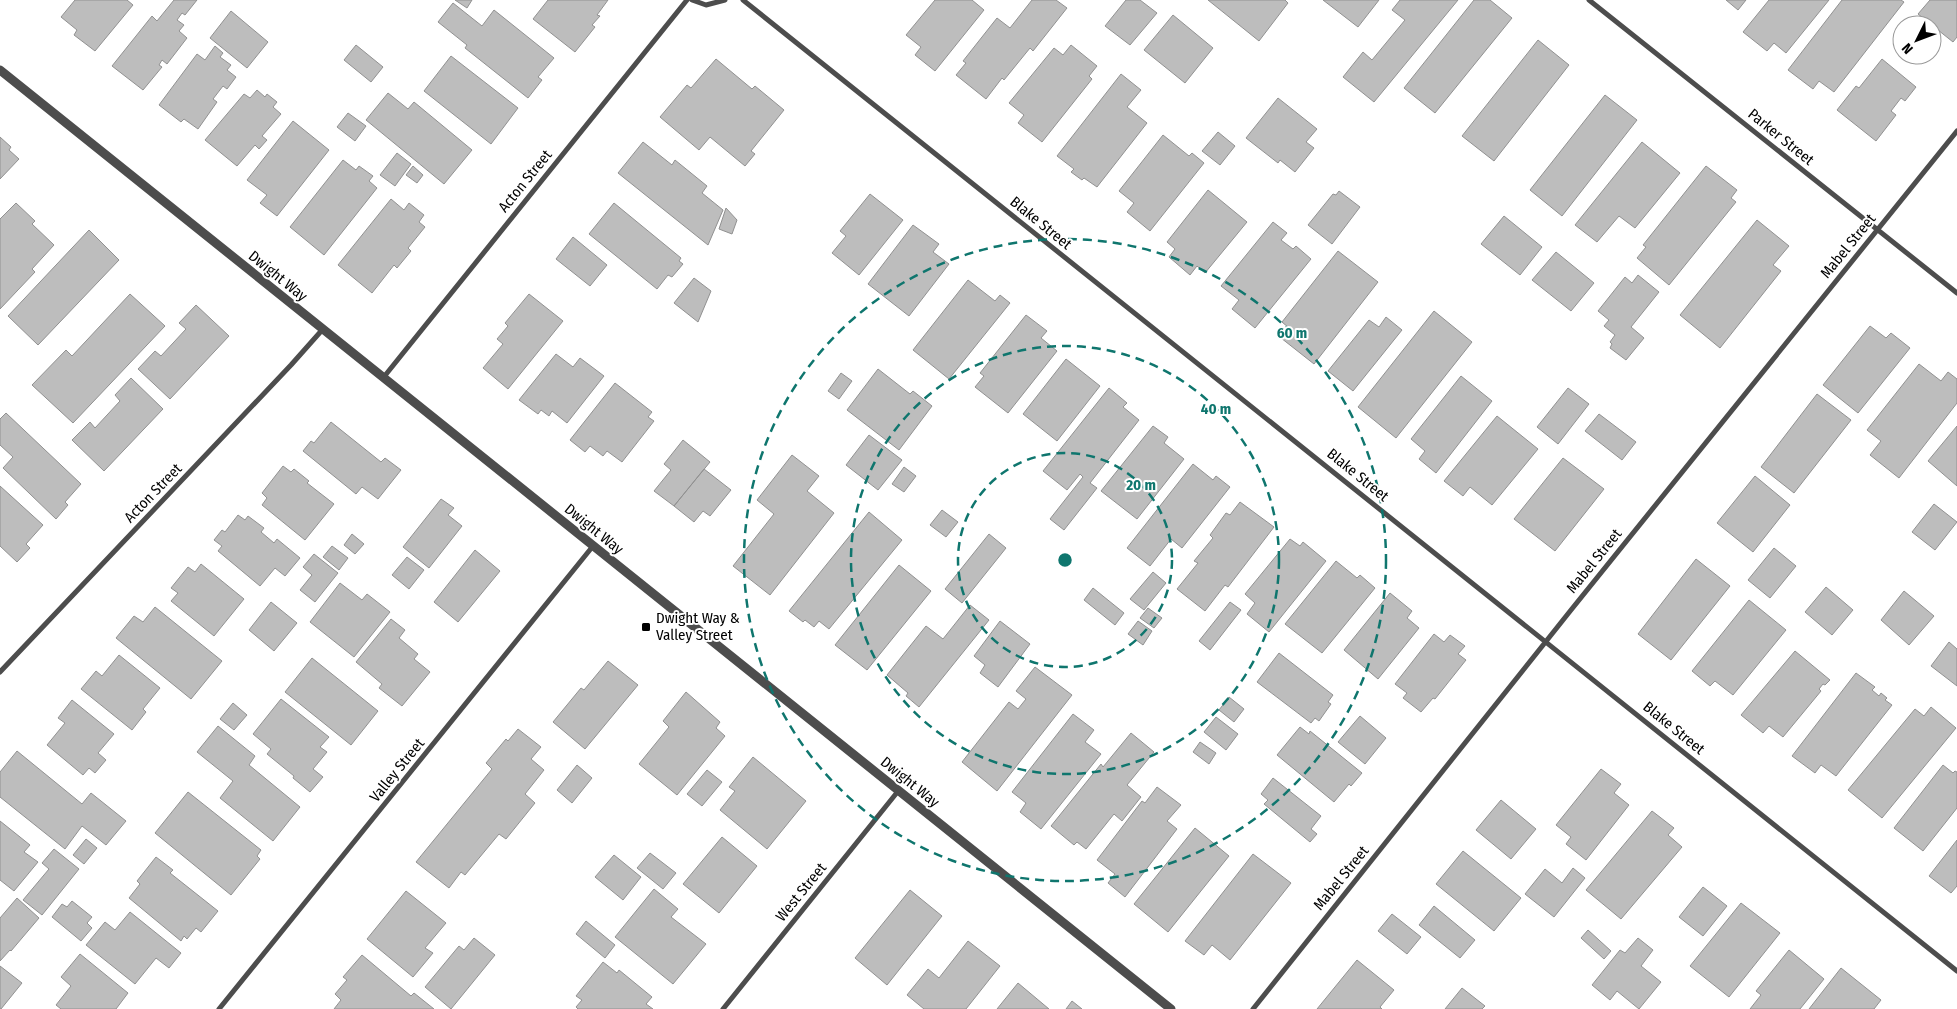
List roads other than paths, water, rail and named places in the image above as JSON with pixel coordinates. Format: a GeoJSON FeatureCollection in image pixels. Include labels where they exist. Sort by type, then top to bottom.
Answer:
{"type":"FeatureCollection","features":[{"type":"Feature","properties":{"kind":"street","name":"Acton Street"},"geometry":{"type":"LineString","coordinates":[[383,378],[687,0]]}},
{"type":"Feature","properties":{"kind":"street"},"geometry":{"type":"LineString","coordinates":[[692,0],[706,5],[725,0]]}},
{"type":"Feature","properties":{"kind":"street","name":"Blake Street"},"geometry":{"type":"LineString","coordinates":[[743,0],[1957,971]]}},
{"type":"Feature","properties":{"kind":"street","name":"Parker Street"},"geometry":{"type":"LineString","coordinates":[[1589,0],[1957,293]]}},
{"type":"Feature","properties":{"kind":"street","name":"Dwight Way"},"geometry":{"type":"LineString","coordinates":[[0,70],[1171,1009]]}},
{"type":"Feature","properties":{"kind":"street","name":"Mabel Street"},"geometry":{"type":"LineString","coordinates":[[1253,1009],[1546,641],[1957,131]]}},
{"type":"Feature","properties":{"kind":"street","name":"Acton Street"},"geometry":{"type":"LineString","coordinates":[[0,672],[323,330]]}},
{"type":"Feature","properties":{"kind":"street","name":"Valley Street"},"geometry":{"type":"LineString","coordinates":[[219,1009],[593,546]]}},
{"type":"Feature","properties":{"kind":"street","name":"West Street"},"geometry":{"type":"LineString","coordinates":[[723,1009],[899,790]]}},
{"type":"Feature","properties":{"kind":"place","name":"Dwight Way & Valley Street"},"geometry":{"type":"Point","coordinates":[646,627]}}]}
